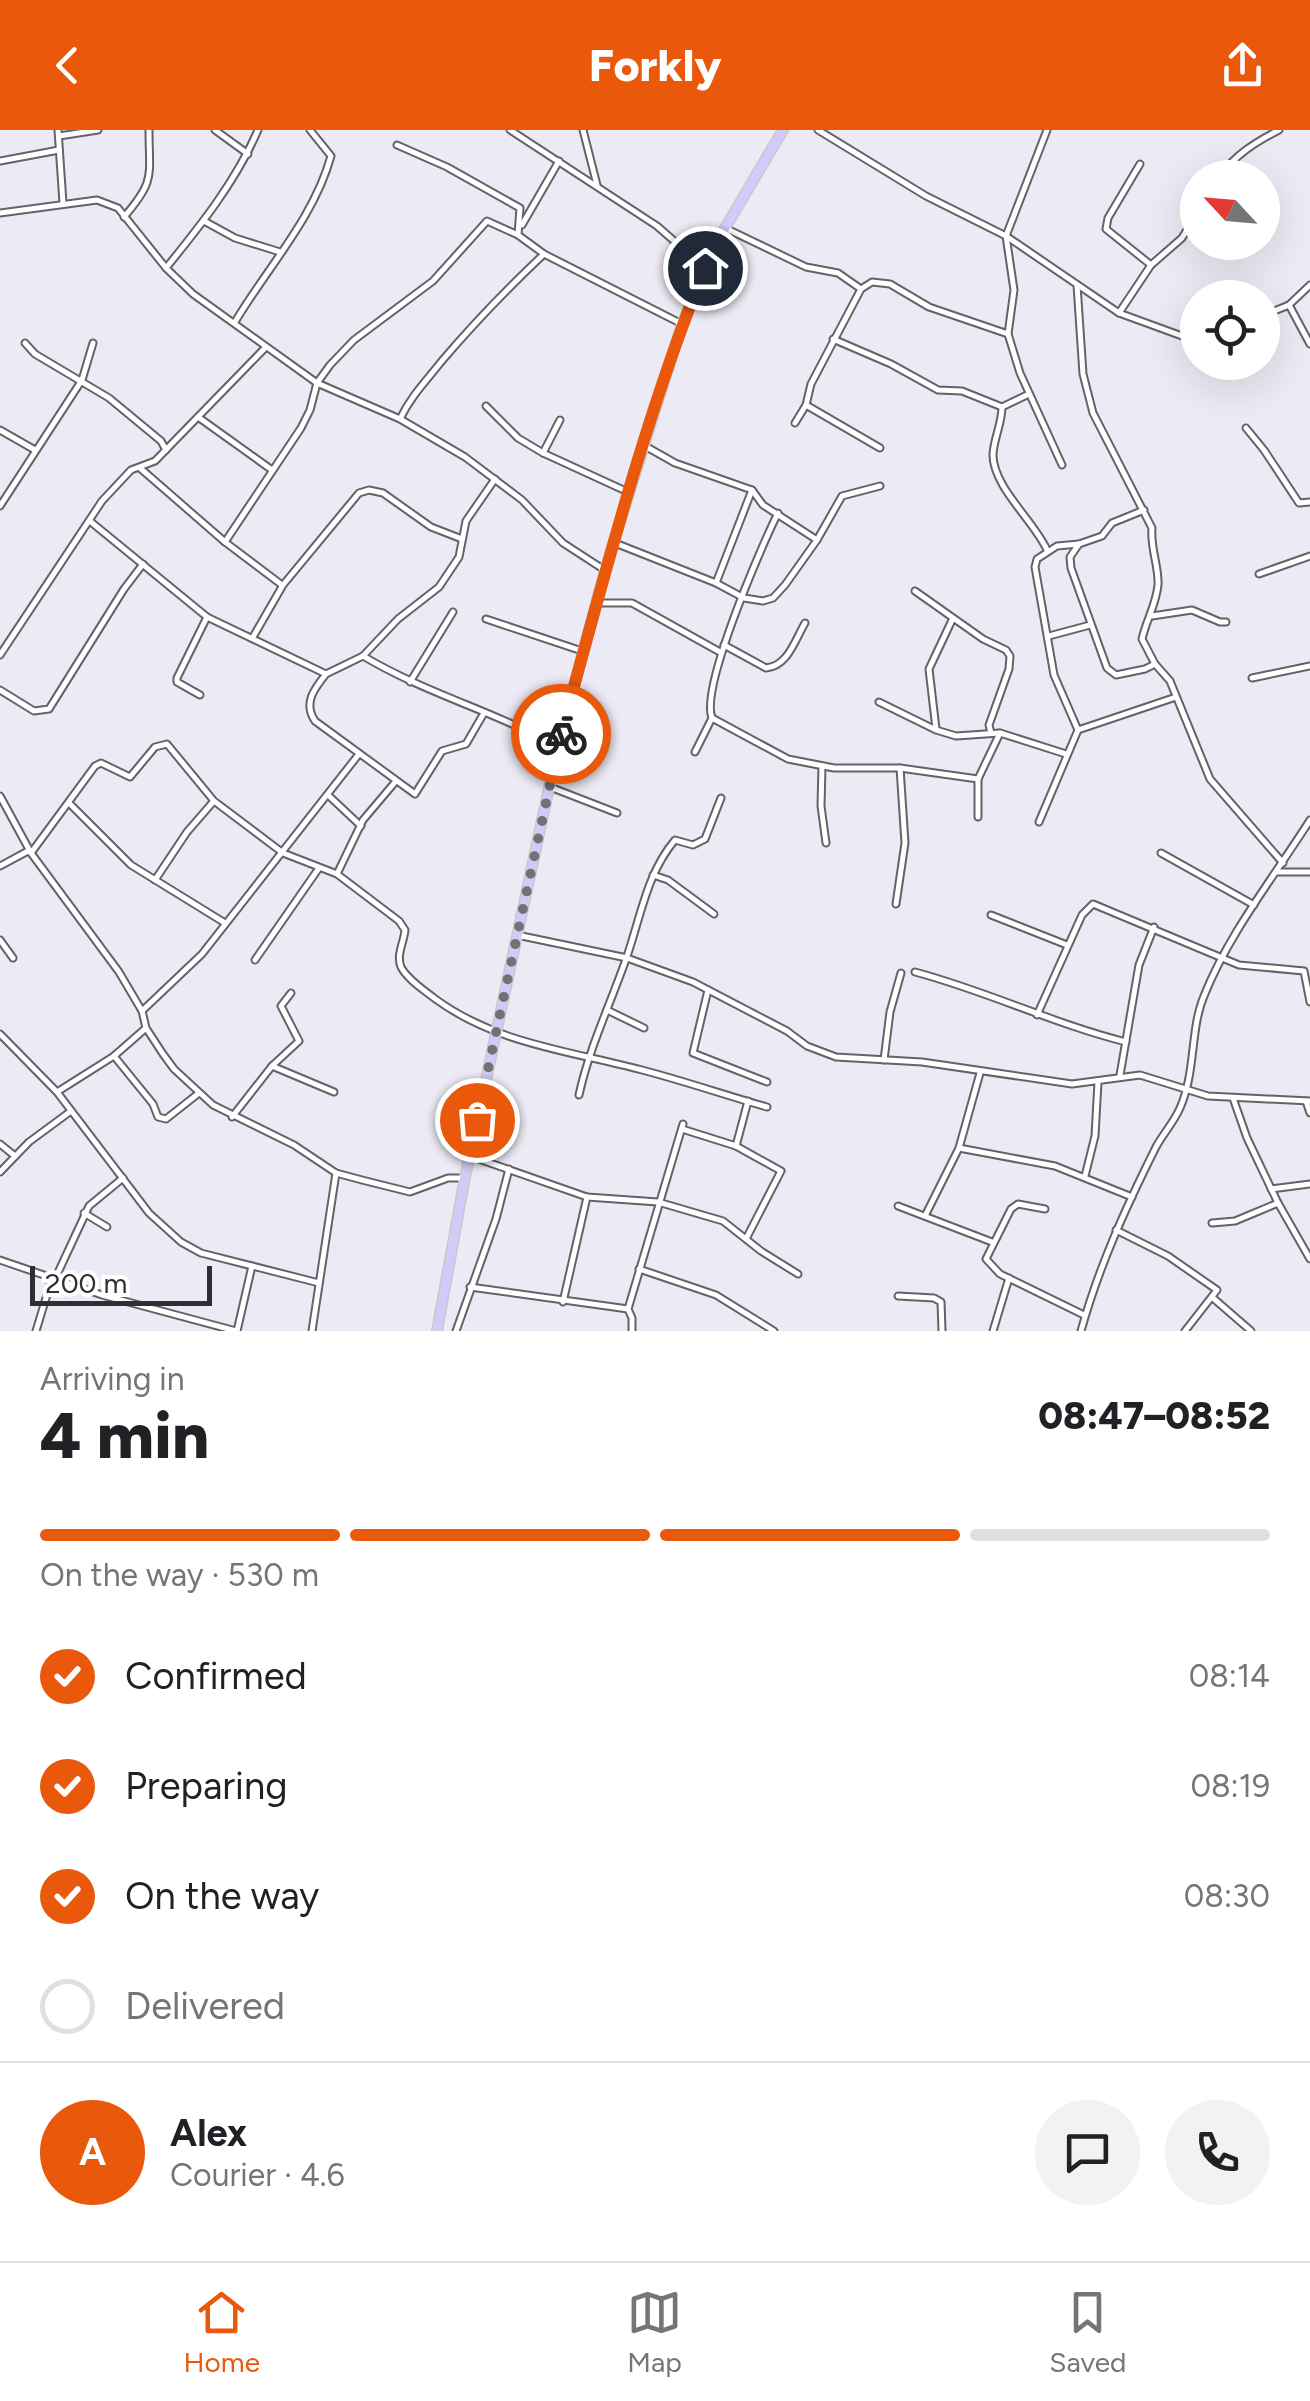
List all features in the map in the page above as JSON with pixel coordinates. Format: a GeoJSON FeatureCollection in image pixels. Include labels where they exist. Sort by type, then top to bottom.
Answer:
{"type":"FeatureCollection","features":[{"type":"Feature","properties":{"kind":"highway"},"geometry":{"type":"LineString","coordinates":[[437,1331],[465,1178],[558,746],[606,570],[682,324],[725,228],[779,132]]}},
{"type":"Feature","properties":{"kind":"street"},"geometry":{"type":"LineString","coordinates":[[63,203],[58,133],[98,130]]}},
{"type":"Feature","properties":{"kind":"street"},"geometry":{"type":"LineString","coordinates":[[124,217],[146,192],[149,182],[148,130]]}},
{"type":"Feature","properties":{"kind":"street"},"geometry":{"type":"LineString","coordinates":[[215,130],[248,154]]}},
{"type":"Feature","properties":{"kind":"street"},"geometry":{"type":"LineString","coordinates":[[166,268],[204,220],[248,154],[258,130]]}},
{"type":"Feature","properties":{"kind":"street"},"geometry":{"type":"LineString","coordinates":[[234,323],[317,195],[331,156],[310,130]]}},
{"type":"Feature","properties":{"kind":"street"},"geometry":{"type":"LineString","coordinates":[[510,130],[657,226],[705,268]]}},
{"type":"Feature","properties":{"kind":"street"},"geometry":{"type":"LineString","coordinates":[[583,130],[598,188]]}},
{"type":"Feature","properties":{"kind":"street"},"geometry":{"type":"LineString","coordinates":[[818,130],[926,196],[1006,236],[1119,312],[1180,335]]}},
{"type":"Feature","properties":{"kind":"street"},"geometry":{"type":"LineString","coordinates":[[1047,130],[1006,236],[1014,290],[1008,334],[1029,394],[1062,466]]}},
{"type":"Feature","properties":{"kind":"street"},"geometry":{"type":"LineString","coordinates":[[1232,160],[1279,130]]}},
{"type":"Feature","properties":{"kind":"street"},"geometry":{"type":"LineString","coordinates":[[396,146],[447,166],[520,208],[519,231]]}},
{"type":"Feature","properties":{"kind":"street"},"geometry":{"type":"LineString","coordinates":[[0,160],[59,150]]}},
{"type":"Feature","properties":{"kind":"street"},"geometry":{"type":"LineString","coordinates":[[519,231],[559,161]]}},
{"type":"Feature","properties":{"kind":"street"},"geometry":{"type":"LineString","coordinates":[[1140,164],[1108,218],[1106,229],[1151,265]]}},
{"type":"Feature","properties":{"kind":"street"},"geometry":{"type":"LineString","coordinates":[[0,214],[98,200],[118,208],[166,268],[193,294],[318,383],[400,418],[465,456],[536,513],[563,543],[606,570]]}},
{"type":"Feature","properties":{"kind":"street"},"geometry":{"type":"LineString","coordinates":[[204,220],[235,238],[280,252]]}},
{"type":"Feature","properties":{"kind":"street"},"geometry":{"type":"LineString","coordinates":[[226,542],[310,410],[318,383],[354,340],[433,281],[487,221],[519,231],[544,254],[682,324]]}},
{"type":"Feature","properties":{"kind":"street"},"geometry":{"type":"LineString","coordinates":[[725,228],[806,267],[838,273],[860,290]]}},
{"type":"Feature","properties":{"kind":"street"},"geometry":{"type":"LineString","coordinates":[[1119,312],[1151,265],[1180,240]]}},
{"type":"Feature","properties":{"kind":"street"},"geometry":{"type":"LineString","coordinates":[[400,418],[424,379],[459,338],[544,254]]}},
{"type":"Feature","properties":{"kind":"street"},"geometry":{"type":"LineString","coordinates":[[795,423],[833,339],[860,290],[872,282],[890,284],[944,313],[1008,334]]}},
{"type":"Feature","properties":{"kind":"street"},"geometry":{"type":"LineString","coordinates":[[1077,285],[1084,374],[1094,413],[1152,528],[1150,546],[1158,582],[1152,616],[1142,639],[1155,664],[1170,680],[1210,778],[1282,863]]}},
{"type":"Feature","properties":{"kind":"street"},"geometry":{"type":"LineString","coordinates":[[1280,309],[1310,285]]}},
{"type":"Feature","properties":{"kind":"street"},"geometry":{"type":"LineString","coordinates":[[1289,305],[1310,344]]}},
{"type":"Feature","properties":{"kind":"street"},"geometry":{"type":"LineString","coordinates":[[833,339],[938,390],[962,391],[1002,407],[1029,394]]}},
{"type":"Feature","properties":{"kind":"street"},"geometry":{"type":"LineString","coordinates":[[25,343],[35,354],[108,398],[161,441],[166,450]]}},
{"type":"Feature","properties":{"kind":"street"},"geometry":{"type":"LineString","coordinates":[[0,506],[82,380],[94,343]]}},
{"type":"Feature","properties":{"kind":"street"},"geometry":{"type":"LineString","coordinates":[[0,655],[66,552],[118,482],[138,466],[155,462],[266,347]]}},
{"type":"Feature","properties":{"kind":"street"},"geometry":{"type":"LineString","coordinates":[[806,405],[880,448]]}},
{"type":"Feature","properties":{"kind":"street"},"geometry":{"type":"LineString","coordinates":[[486,406],[518,438],[567,466],[609,481],[630,494]]}},
{"type":"Feature","properties":{"kind":"street"},"geometry":{"type":"LineString","coordinates":[[1002,407],[993,456],[998,471],[1047,550]]}},
{"type":"Feature","properties":{"kind":"street"},"geometry":{"type":"LineString","coordinates":[[198,417],[272,470]]}},
{"type":"Feature","properties":{"kind":"street"},"geometry":{"type":"LineString","coordinates":[[543,453],[560,420]]}},
{"type":"Feature","properties":{"kind":"street"},"geometry":{"type":"LineString","coordinates":[[1246,428],[1300,503],[1310,502]]}},
{"type":"Feature","properties":{"kind":"street"},"geometry":{"type":"LineString","coordinates":[[0,430],[35,450]]}},
{"type":"Feature","properties":{"kind":"street"},"geometry":{"type":"LineString","coordinates":[[161,441],[172,443]]}},
{"type":"Feature","properties":{"kind":"street"},"geometry":{"type":"LineString","coordinates":[[645,446],[675,463],[752,490],[763,504],[817,540]]}},
{"type":"Feature","properties":{"kind":"street"},"geometry":{"type":"LineString","coordinates":[[138,466],[282,586]]}},
{"type":"Feature","properties":{"kind":"street"},"geometry":{"type":"LineString","coordinates":[[484,713],[466,744],[442,750],[419,791],[411,793],[311,715],[311,694],[326,674],[362,656],[398,619],[438,587],[458,557],[466,521],[495,479]]}},
{"type":"Feature","properties":{"kind":"street"},"geometry":{"type":"LineString","coordinates":[[615,542],[744,598],[763,602],[774,598],[817,540],[842,496],[880,486]]}},
{"type":"Feature","properties":{"kind":"street"},"geometry":{"type":"LineString","coordinates":[[716,583],[752,490]]}},
{"type":"Feature","properties":{"kind":"street"},"geometry":{"type":"LineString","coordinates":[[253,637],[282,586],[359,493],[383,493],[431,527],[462,539]]}},
{"type":"Feature","properties":{"kind":"street"},"geometry":{"type":"LineString","coordinates":[[1078,730],[1054,675],[1035,567],[1037,559],[1057,546],[1102,536],[1118,520],[1144,510]]}},
{"type":"Feature","properties":{"kind":"street"},"geometry":{"type":"LineString","coordinates":[[778,513],[720,652],[708,708],[712,718],[788,759],[822,766],[900,768],[978,779]]}},
{"type":"Feature","properties":{"kind":"street"},"geometry":{"type":"LineString","coordinates":[[90,522],[207,617],[326,674]]}},
{"type":"Feature","properties":{"kind":"street"},"geometry":{"type":"LineString","coordinates":[[1079,544],[1070,557],[1071,568],[1107,668],[1116,675],[1145,670],[1155,664]]}},
{"type":"Feature","properties":{"kind":"street"},"geometry":{"type":"LineString","coordinates":[[1259,574],[1310,556]]}},
{"type":"Feature","properties":{"kind":"street"},"geometry":{"type":"LineString","coordinates":[[0,690],[34,711],[48,709],[143,564]]}},
{"type":"Feature","properties":{"kind":"street"},"geometry":{"type":"LineString","coordinates":[[916,591],[1010,656],[988,725],[992,733]]}},
{"type":"Feature","properties":{"kind":"street"},"geometry":{"type":"LineString","coordinates":[[598,603],[632,603],[720,652]]}},
{"type":"Feature","properties":{"kind":"street"},"geometry":{"type":"LineString","coordinates":[[1152,616],[1192,610],[1226,622]]}},
{"type":"Feature","properties":{"kind":"street"},"geometry":{"type":"LineString","coordinates":[[410,682],[453,612]]}},
{"type":"Feature","properties":{"kind":"street"},"geometry":{"type":"LineString","coordinates":[[200,695],[176,678],[207,617]]}},
{"type":"Feature","properties":{"kind":"street"},"geometry":{"type":"LineString","coordinates":[[936,730],[930,670],[953,618]]}},
{"type":"Feature","properties":{"kind":"street"},"geometry":{"type":"LineString","coordinates":[[486,619],[584,652]]}},
{"type":"Feature","properties":{"kind":"street"},"geometry":{"type":"LineString","coordinates":[[724,645],[766,668],[774,668],[783,662],[805,623]]}},
{"type":"Feature","properties":{"kind":"street"},"geometry":{"type":"LineString","coordinates":[[1049,636],[1091,624]]}},
{"type":"Feature","properties":{"kind":"street"},"geometry":{"type":"LineString","coordinates":[[362,656],[410,682],[523,727],[558,746]]}},
{"type":"Feature","properties":{"kind":"street"},"geometry":{"type":"LineString","coordinates":[[1252,678],[1310,666]]}},
{"type":"Feature","properties":{"kind":"street"},"geometry":{"type":"LineString","coordinates":[[1039,822],[1078,730],[1176,697]]}},
{"type":"Feature","properties":{"kind":"street"},"geometry":{"type":"LineString","coordinates":[[879,702],[936,730],[969,737],[1000,733],[1066,754]]}},
{"type":"Feature","properties":{"kind":"street"},"geometry":{"type":"LineString","coordinates":[[695,752],[712,718]]}},
{"type":"Feature","properties":{"kind":"street"},"geometry":{"type":"LineString","coordinates":[[978,817],[978,779],[1000,733]]}},
{"type":"Feature","properties":{"kind":"street"},"geometry":{"type":"LineString","coordinates":[[0,866],[30,852],[95,766],[101,763],[130,777],[164,744],[170,746],[214,802],[283,853],[338,874],[399,921],[405,930],[399,956],[402,968],[448,1008],[496,1033],[767,1107]]}},
{"type":"Feature","properties":{"kind":"street"},"geometry":{"type":"LineString","coordinates":[[142,1011],[202,954],[359,754]]}},
{"type":"Feature","properties":{"kind":"street"},"geometry":{"type":"LineString","coordinates":[[822,766],[821,806],[826,843]]}},
{"type":"Feature","properties":{"kind":"street"},"geometry":{"type":"LineString","coordinates":[[896,904],[905,843],[900,768]]}},
{"type":"Feature","properties":{"kind":"street"},"geometry":{"type":"LineString","coordinates":[[338,874],[362,826],[396,781]]}},
{"type":"Feature","properties":{"kind":"street"},"geometry":{"type":"LineString","coordinates":[[549,787],[617,813]]}},
{"type":"Feature","properties":{"kind":"street"},"geometry":{"type":"LineString","coordinates":[[328,795],[362,826]]}},
{"type":"Feature","properties":{"kind":"street"},"geometry":{"type":"LineString","coordinates":[[0,796],[30,852],[112,962],[142,1011],[146,1028],[174,1069],[199,1093],[232,1117],[294,1145],[336,1172],[410,1192],[448,1178],[465,1178]]}},
{"type":"Feature","properties":{"kind":"street"},"geometry":{"type":"LineString","coordinates":[[579,1096],[587,1059],[627,958],[653,875],[675,840],[693,846],[706,839],[721,798]]}},
{"type":"Feature","properties":{"kind":"street"},"geometry":{"type":"LineString","coordinates":[[155,880],[187,832],[214,802]]}},
{"type":"Feature","properties":{"kind":"street"},"geometry":{"type":"LineString","coordinates":[[70,803],[110,846],[155,880],[226,923]]}},
{"type":"Feature","properties":{"kind":"street"},"geometry":{"type":"LineString","coordinates":[[1082,1331],[1116,1230],[1159,1141],[1180,1109],[1202,999],[1222,958],[1310,820]]}},
{"type":"Feature","properties":{"kind":"street"},"geometry":{"type":"LineString","coordinates":[[1162,853],[1254,905]]}},
{"type":"Feature","properties":{"kind":"street"},"geometry":{"type":"LineString","coordinates":[[255,960],[320,868]]}},
{"type":"Feature","properties":{"kind":"street"},"geometry":{"type":"LineString","coordinates":[[1276,872],[1310,872]]}},
{"type":"Feature","properties":{"kind":"street"},"geometry":{"type":"LineString","coordinates":[[653,875],[668,880],[714,914]]}},
{"type":"Feature","properties":{"kind":"street"},"geometry":{"type":"LineString","coordinates":[[1037,1015],[1082,915],[1093,904],[1222,958],[1255,968],[1304,971],[1310,1002]]}},
{"type":"Feature","properties":{"kind":"street"},"geometry":{"type":"LineString","coordinates":[[991,915],[1068,945]]}},
{"type":"Feature","properties":{"kind":"street"},"geometry":{"type":"LineString","coordinates":[[1120,1076],[1139,966],[1154,927]]}},
{"type":"Feature","properties":{"kind":"street"},"geometry":{"type":"LineString","coordinates":[[517,935],[627,958],[708,990],[821,1053],[922,1062],[1072,1084],[1140,1076],[1208,1096],[1308,1101],[1310,1113]]}},
{"type":"Feature","properties":{"kind":"street"},"geometry":{"type":"LineString","coordinates":[[0,940],[13,958]]}},
{"type":"Feature","properties":{"kind":"street"},"geometry":{"type":"LineString","coordinates":[[916,972],[1126,1042]]}},
{"type":"Feature","properties":{"kind":"street"},"geometry":{"type":"LineString","coordinates":[[884,1060],[900,973]]}},
{"type":"Feature","properties":{"kind":"street"},"geometry":{"type":"LineString","coordinates":[[708,990],[693,1053],[767,1082]]}},
{"type":"Feature","properties":{"kind":"street"},"geometry":{"type":"LineString","coordinates":[[232,1117],[272,1066],[300,1040],[281,1006],[290,994]]}},
{"type":"Feature","properties":{"kind":"street"},"geometry":{"type":"LineString","coordinates":[[607,1010],[644,1028]]}},
{"type":"Feature","properties":{"kind":"street"},"geometry":{"type":"LineString","coordinates":[[57,1092],[114,1056],[146,1028]]}},
{"type":"Feature","properties":{"kind":"street"},"geometry":{"type":"LineString","coordinates":[[0,1034],[57,1092],[149,1213],[192,1250],[320,1283]]}},
{"type":"Feature","properties":{"kind":"street"},"geometry":{"type":"LineString","coordinates":[[114,1056],[153,1104],[158,1117],[166,1118],[199,1093]]}},
{"type":"Feature","properties":{"kind":"street"},"geometry":{"type":"LineString","coordinates":[[272,1066],[334,1092]]}},
{"type":"Feature","properties":{"kind":"street"},"geometry":{"type":"LineString","coordinates":[[925,1216],[960,1148],[980,1073]]}},
{"type":"Feature","properties":{"kind":"street"},"geometry":{"type":"LineString","coordinates":[[1085,1176],[1094,1136],[1098,1082]]}},
{"type":"Feature","properties":{"kind":"street"},"geometry":{"type":"LineString","coordinates":[[1233,1098],[1278,1204],[1310,1260]]}},
{"type":"Feature","properties":{"kind":"street"},"geometry":{"type":"LineString","coordinates":[[736,1146],[748,1101]]}},
{"type":"Feature","properties":{"kind":"street"},"geometry":{"type":"LineString","coordinates":[[0,1172],[71,1111]]}},
{"type":"Feature","properties":{"kind":"street"},"geometry":{"type":"LineString","coordinates":[[632,1331],[628,1309],[683,1127],[736,1146],[781,1171],[747,1237]]}},
{"type":"Feature","properties":{"kind":"street"},"geometry":{"type":"LineString","coordinates":[[0,1144],[15,1156]]}},
{"type":"Feature","properties":{"kind":"street"},"geometry":{"type":"LineString","coordinates":[[960,1148],[1054,1166],[1132,1196]]}},
{"type":"Feature","properties":{"kind":"street"},"geometry":{"type":"LineString","coordinates":[[470,1156],[587,1197],[658,1202],[723,1221],[798,1274]]}},
{"type":"Feature","properties":{"kind":"street"},"geometry":{"type":"LineString","coordinates":[[456,1331],[496,1219],[509,1168]]}},
{"type":"Feature","properties":{"kind":"street"},"geometry":{"type":"LineString","coordinates":[[312,1331],[336,1172]]}},
{"type":"Feature","properties":{"kind":"street"},"geometry":{"type":"LineString","coordinates":[[36,1331],[84,1213],[123,1178]]}},
{"type":"Feature","properties":{"kind":"street"},"geometry":{"type":"LineString","coordinates":[[1271,1189],[1310,1184]]}},
{"type":"Feature","properties":{"kind":"street"},"geometry":{"type":"LineString","coordinates":[[563,1302],[587,1197]]}},
{"type":"Feature","properties":{"kind":"street"},"geometry":{"type":"LineString","coordinates":[[1046,1209],[1018,1204],[1011,1208],[986,1259],[1009,1278],[1086,1315]]}},
{"type":"Feature","properties":{"kind":"street"},"geometry":{"type":"LineString","coordinates":[[1212,1223],[1236,1220],[1278,1204]]}},
{"type":"Feature","properties":{"kind":"street"},"geometry":{"type":"LineString","coordinates":[[898,1206],[992,1242]]}},
{"type":"Feature","properties":{"kind":"street"},"geometry":{"type":"LineString","coordinates":[[84,1213],[108,1226]]}},
{"type":"Feature","properties":{"kind":"street"},"geometry":{"type":"LineString","coordinates":[[1116,1230],[1168,1256],[1217,1290],[1185,1331]]}},
{"type":"Feature","properties":{"kind":"street"},"geometry":{"type":"LineString","coordinates":[[0,1260],[237,1331],[252,1266]]}},
{"type":"Feature","properties":{"kind":"street"},"geometry":{"type":"LineString","coordinates":[[639,1268],[716,1295],[774,1331]]}},
{"type":"Feature","properties":{"kind":"street"},"geometry":{"type":"LineString","coordinates":[[994,1331],[1009,1278]]}},
{"type":"Feature","properties":{"kind":"street"},"geometry":{"type":"LineString","coordinates":[[470,1287],[628,1309]]}},
{"type":"Feature","properties":{"kind":"street"},"geometry":{"type":"LineString","coordinates":[[898,1296],[941,1302],[942,1331]]}},
{"type":"Feature","properties":{"kind":"street"},"geometry":{"type":"LineString","coordinates":[[1213,1298],[1251,1331]]}},
{"type":"Feature","properties":{"kind":"way so far"},"geometry":{"type":"LineString","coordinates":[[477,1120],[561,734]]}},
{"type":"Feature","properties":{"kind":"route"},"geometry":{"type":"LineString","coordinates":[[561,734],[606,570],[682,324],[705,268]]}}]}
